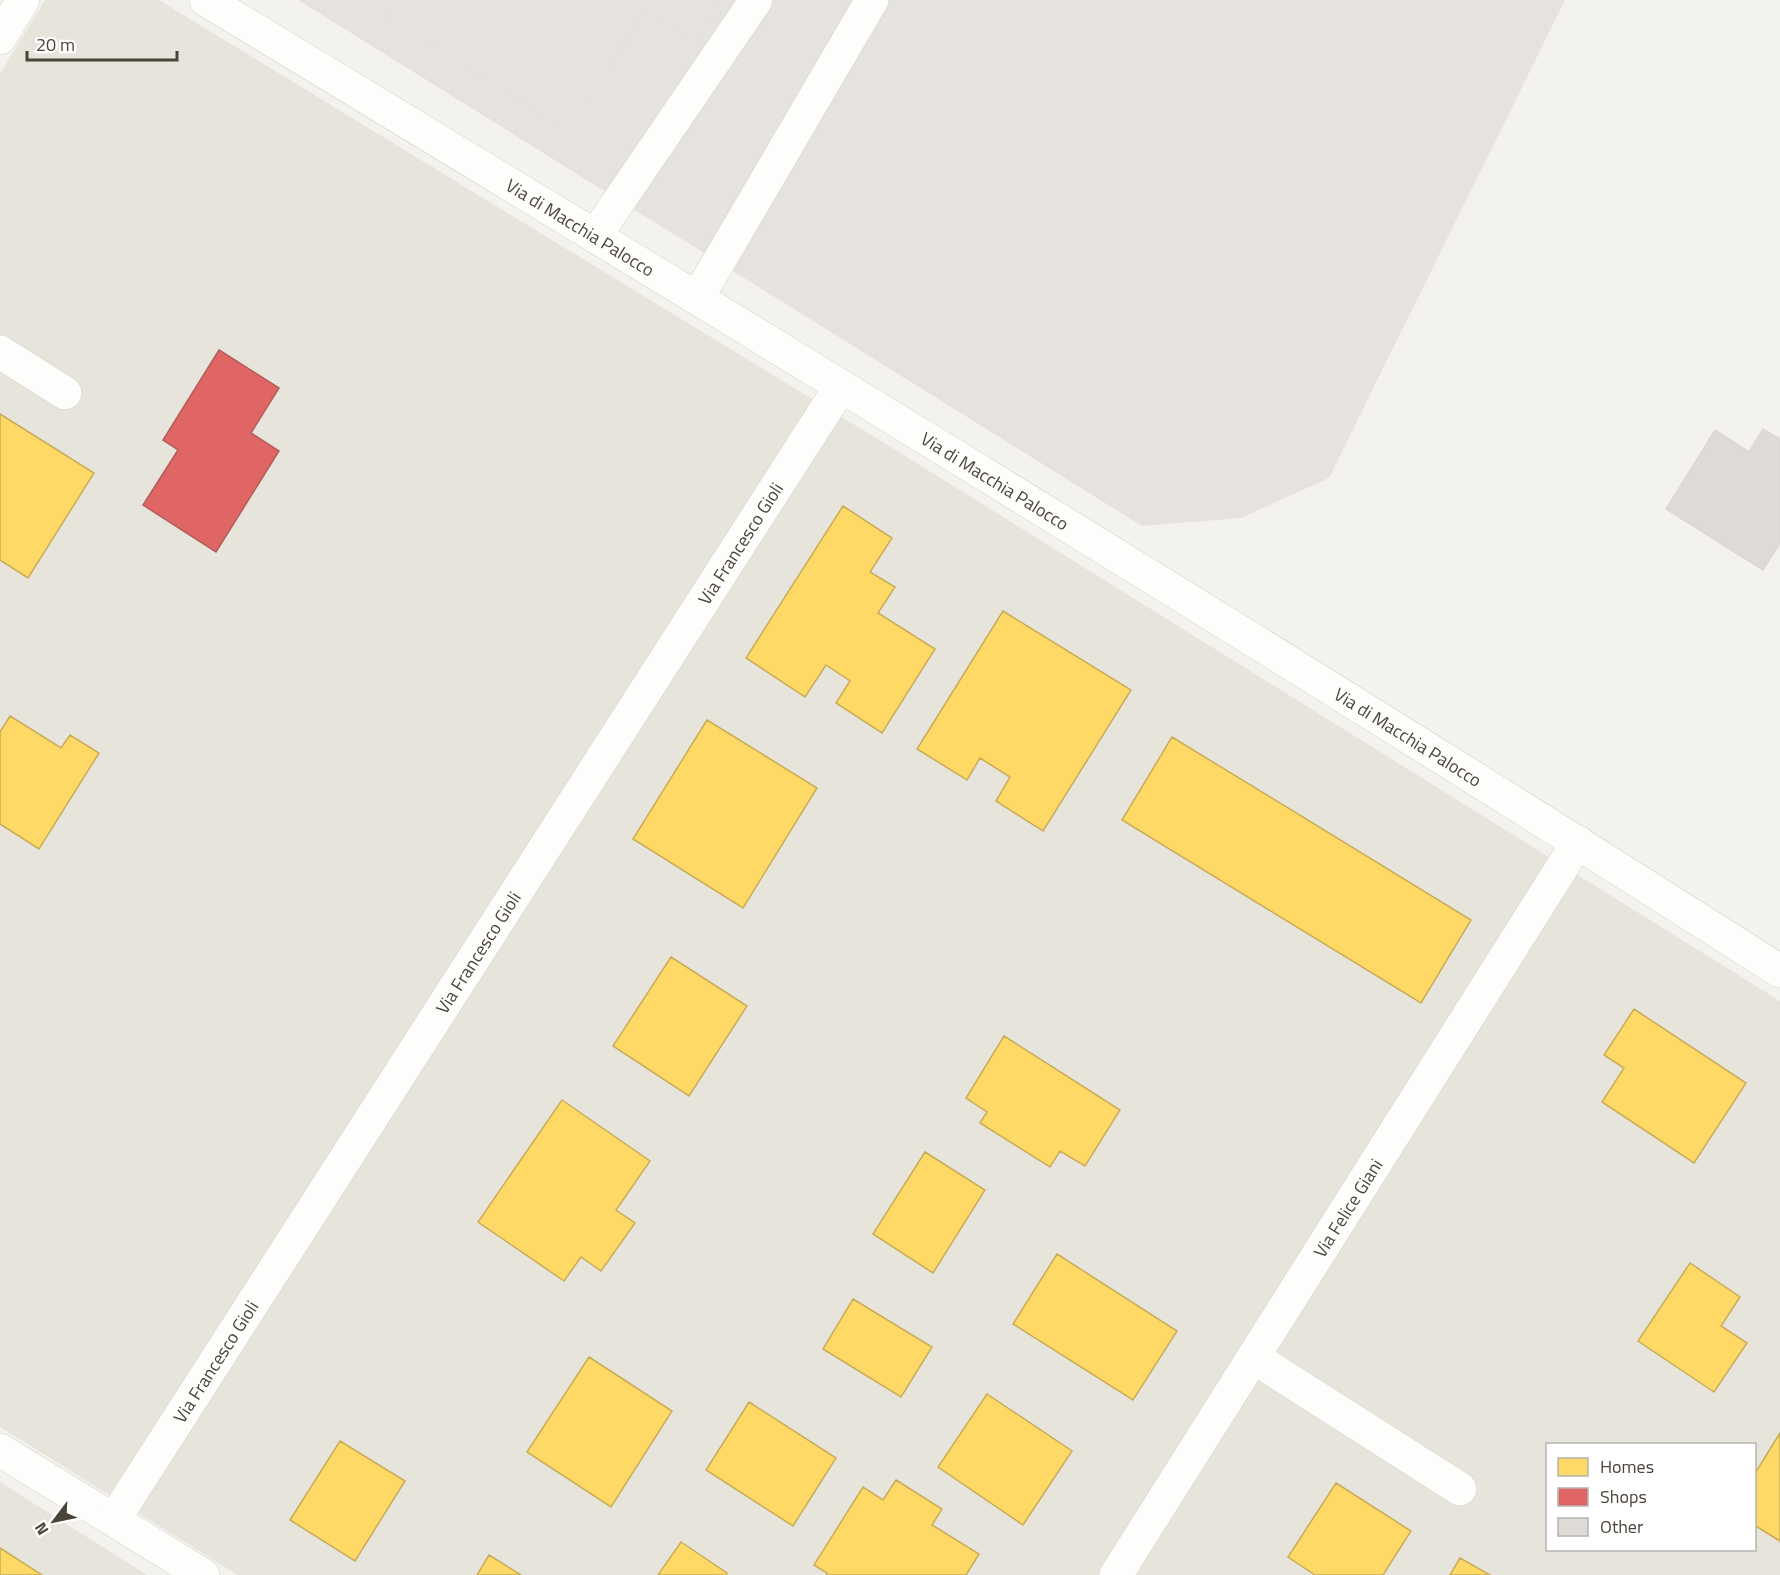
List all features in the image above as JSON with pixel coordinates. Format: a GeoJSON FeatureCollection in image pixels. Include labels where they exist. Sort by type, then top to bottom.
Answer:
{"type":"FeatureCollection","features":[{"type":"Feature","properties":{"kind":"street"},"geometry":{"type":"LineString","coordinates":[[0,38],[23,0]]}},
{"type":"Feature","properties":{"kind":"street","name":"Via di Macchia Palocco"},"geometry":{"type":"LineString","coordinates":[[206,0],[698,297],[1578,842],[1780,971]]}},
{"type":"Feature","properties":{"kind":"street"},"geometry":{"type":"LineString","coordinates":[[595,236],[756,0]]}},
{"type":"Feature","properties":{"kind":"street"},"geometry":{"type":"LineString","coordinates":[[698,297],[872,0]]}},
{"type":"Feature","properties":{"kind":"street"},"geometry":{"type":"LineString","coordinates":[[0,352],[66,393]]}},
{"type":"Feature","properties":{"kind":"street","name":"Via Francesco Gioli"},"geometry":{"type":"LineString","coordinates":[[115,1518],[841,386]]}},
{"type":"Feature","properties":{"kind":"street","name":"Via Felice Giani"},"geometry":{"type":"LineString","coordinates":[[1116,1575],[1578,842]]}},
{"type":"Feature","properties":{"kind":"street"},"geometry":{"type":"LineString","coordinates":[[1253,1357],[1460,1489]]}},
{"type":"Feature","properties":{"kind":"street"},"geometry":{"type":"LineString","coordinates":[[0,1450],[115,1518],[203,1575]]}},
{"type":"Feature","properties":{"kind":"shaded area"},"geometry":{"type":"Polygon","coordinates":[[[45,0],[159,0],[894,449],[1780,1001],[1780,1575],[238,1575],[0,1427],[0,74],[45,0]]]}},
{"type":"Feature","properties":{"kind":"shaded area"},"geometry":{"type":"Polygon","coordinates":[[[298,0],[1565,0],[1329,478],[1241,518],[1142,526],[298,0]]]}},
{"type":"Feature","properties":{"kind":"shaded area"},"geometry":{"type":"Polygon","coordinates":[[[361,0],[723,0],[696,42],[646,9],[569,132],[361,0]]]}},
{"type":"Feature","properties":{"kind":"shaded area"},"geometry":{"type":"Polygon","coordinates":[[[0,1482],[147,1575],[0,1575],[0,1482]]]}},
{"type":"Feature","properties":{"kind":"building: Homes"},"geometry":{"type":"Polygon","coordinates":[[[0,414],[94,473],[28,578],[0,560],[0,414]]]}},
{"type":"Feature","properties":{"kind":"building: Homes"},"geometry":{"type":"Polygon","coordinates":[[[843,506],[892,538],[870,572],[895,587],[878,613],[935,649],[882,733],[836,703],[850,681],[826,665],[805,697],[746,658],[843,506]]]}},
{"type":"Feature","properties":{"kind":"building: Homes"},"geometry":{"type":"Polygon","coordinates":[[[1003,611],[1131,690],[1043,831],[996,801],[1010,777],[980,758],[967,780],[917,749],[1003,611]]]}},
{"type":"Feature","properties":{"kind":"building: Homes"},"geometry":{"type":"Polygon","coordinates":[[[10,716],[61,748],[70,735],[99,753],[39,849],[0,824],[0,732],[10,716]]]}},
{"type":"Feature","properties":{"kind":"building: Homes"},"geometry":{"type":"Polygon","coordinates":[[[707,720],[817,788],[743,908],[633,839],[707,720]]]}},
{"type":"Feature","properties":{"kind":"building: Homes"},"geometry":{"type":"Polygon","coordinates":[[[1172,737],[1471,920],[1421,1003],[1122,820],[1172,737]]]}},
{"type":"Feature","properties":{"kind":"building: Homes"},"geometry":{"type":"Polygon","coordinates":[[[671,957],[747,1006],[689,1096],[613,1046],[671,957]]]}},
{"type":"Feature","properties":{"kind":"building: Homes"},"geometry":{"type":"Polygon","coordinates":[[[1634,1009],[1746,1083],[1694,1163],[1602,1102],[1624,1068],[1604,1055],[1634,1009]]]}},
{"type":"Feature","properties":{"kind":"building: Homes"},"geometry":{"type":"Polygon","coordinates":[[[1004,1036],[1120,1110],[1085,1166],[1060,1151],[1050,1167],[980,1123],[987,1112],[966,1098],[1004,1036]]]}},
{"type":"Feature","properties":{"kind":"building: Homes"},"geometry":{"type":"Polygon","coordinates":[[[562,1100],[650,1161],[616,1210],[635,1223],[601,1271],[581,1257],[564,1281],[478,1222],[562,1100]]]}},
{"type":"Feature","properties":{"kind":"building: Homes"},"geometry":{"type":"Polygon","coordinates":[[[925,1152],[985,1190],[933,1273],[873,1234],[925,1152]]]}},
{"type":"Feature","properties":{"kind":"building: Homes"},"geometry":{"type":"Polygon","coordinates":[[[1057,1254],[1177,1331],[1133,1400],[1013,1324],[1057,1254]]]}},
{"type":"Feature","properties":{"kind":"building: Homes"},"geometry":{"type":"Polygon","coordinates":[[[1690,1263],[1740,1297],[1721,1326],[1747,1343],[1714,1392],[1638,1341],[1690,1263]]]}},
{"type":"Feature","properties":{"kind":"building: Homes"},"geometry":{"type":"Polygon","coordinates":[[[853,1299],[932,1347],[901,1397],[823,1349],[853,1299]]]}},
{"type":"Feature","properties":{"kind":"building: Homes"},"geometry":{"type":"Polygon","coordinates":[[[589,1357],[672,1411],[611,1507],[527,1452],[589,1357]]]}},
{"type":"Feature","properties":{"kind":"building: Homes"},"geometry":{"type":"Polygon","coordinates":[[[987,1394],[1072,1451],[1023,1525],[938,1467],[987,1394]]]}},
{"type":"Feature","properties":{"kind":"building: Homes"},"geometry":{"type":"Polygon","coordinates":[[[749,1402],[836,1458],[793,1526],[706,1470],[749,1402]]]}},
{"type":"Feature","properties":{"kind":"building: Homes"},"geometry":{"type":"Polygon","coordinates":[[[1780,1433],[1780,1541],[1756,1526],[1756,1472],[1780,1433]]]}},
{"type":"Feature","properties":{"kind":"building: Homes"},"geometry":{"type":"Polygon","coordinates":[[[340,1441],[405,1481],[355,1561],[290,1520],[340,1441]]]}},
{"type":"Feature","properties":{"kind":"building: Homes"},"geometry":{"type":"Polygon","coordinates":[[[896,1480],[942,1509],[932,1525],[979,1554],[966,1575],[826,1575],[827,1573],[814,1565],[863,1487],[883,1500],[896,1480]]]}},
{"type":"Feature","properties":{"kind":"building: Homes"},"geometry":{"type":"Polygon","coordinates":[[[1336,1483],[1411,1531],[1383,1575],[1315,1575],[1288,1557],[1336,1483]]]}},
{"type":"Feature","properties":{"kind":"building: Homes"},"geometry":{"type":"Polygon","coordinates":[[[681,1542],[727,1573],[726,1575],[658,1575],[681,1542]]]}},
{"type":"Feature","properties":{"kind":"building: Homes"},"geometry":{"type":"Polygon","coordinates":[[[0,1548],[42,1575],[0,1575],[0,1548]]]}},
{"type":"Feature","properties":{"kind":"building: Homes"},"geometry":{"type":"Polygon","coordinates":[[[489,1555],[521,1575],[477,1575],[489,1555]]]}},
{"type":"Feature","properties":{"kind":"building: Homes"},"geometry":{"type":"Polygon","coordinates":[[[1460,1558],[1490,1575],[1450,1575],[1460,1558]]]}},
{"type":"Feature","properties":{"kind":"building: Shops"},"geometry":{"type":"Polygon","coordinates":[[[219,350],[279,388],[251,433],[279,451],[216,552],[143,505],[178,450],[163,440],[219,350]]]}},
{"type":"Feature","properties":{"kind":"building: Other"},"geometry":{"type":"Polygon","coordinates":[[[1763,429],[1780,439],[1780,543],[1763,570],[1666,509],[1715,430],[1749,452],[1763,429]]]}}]}
